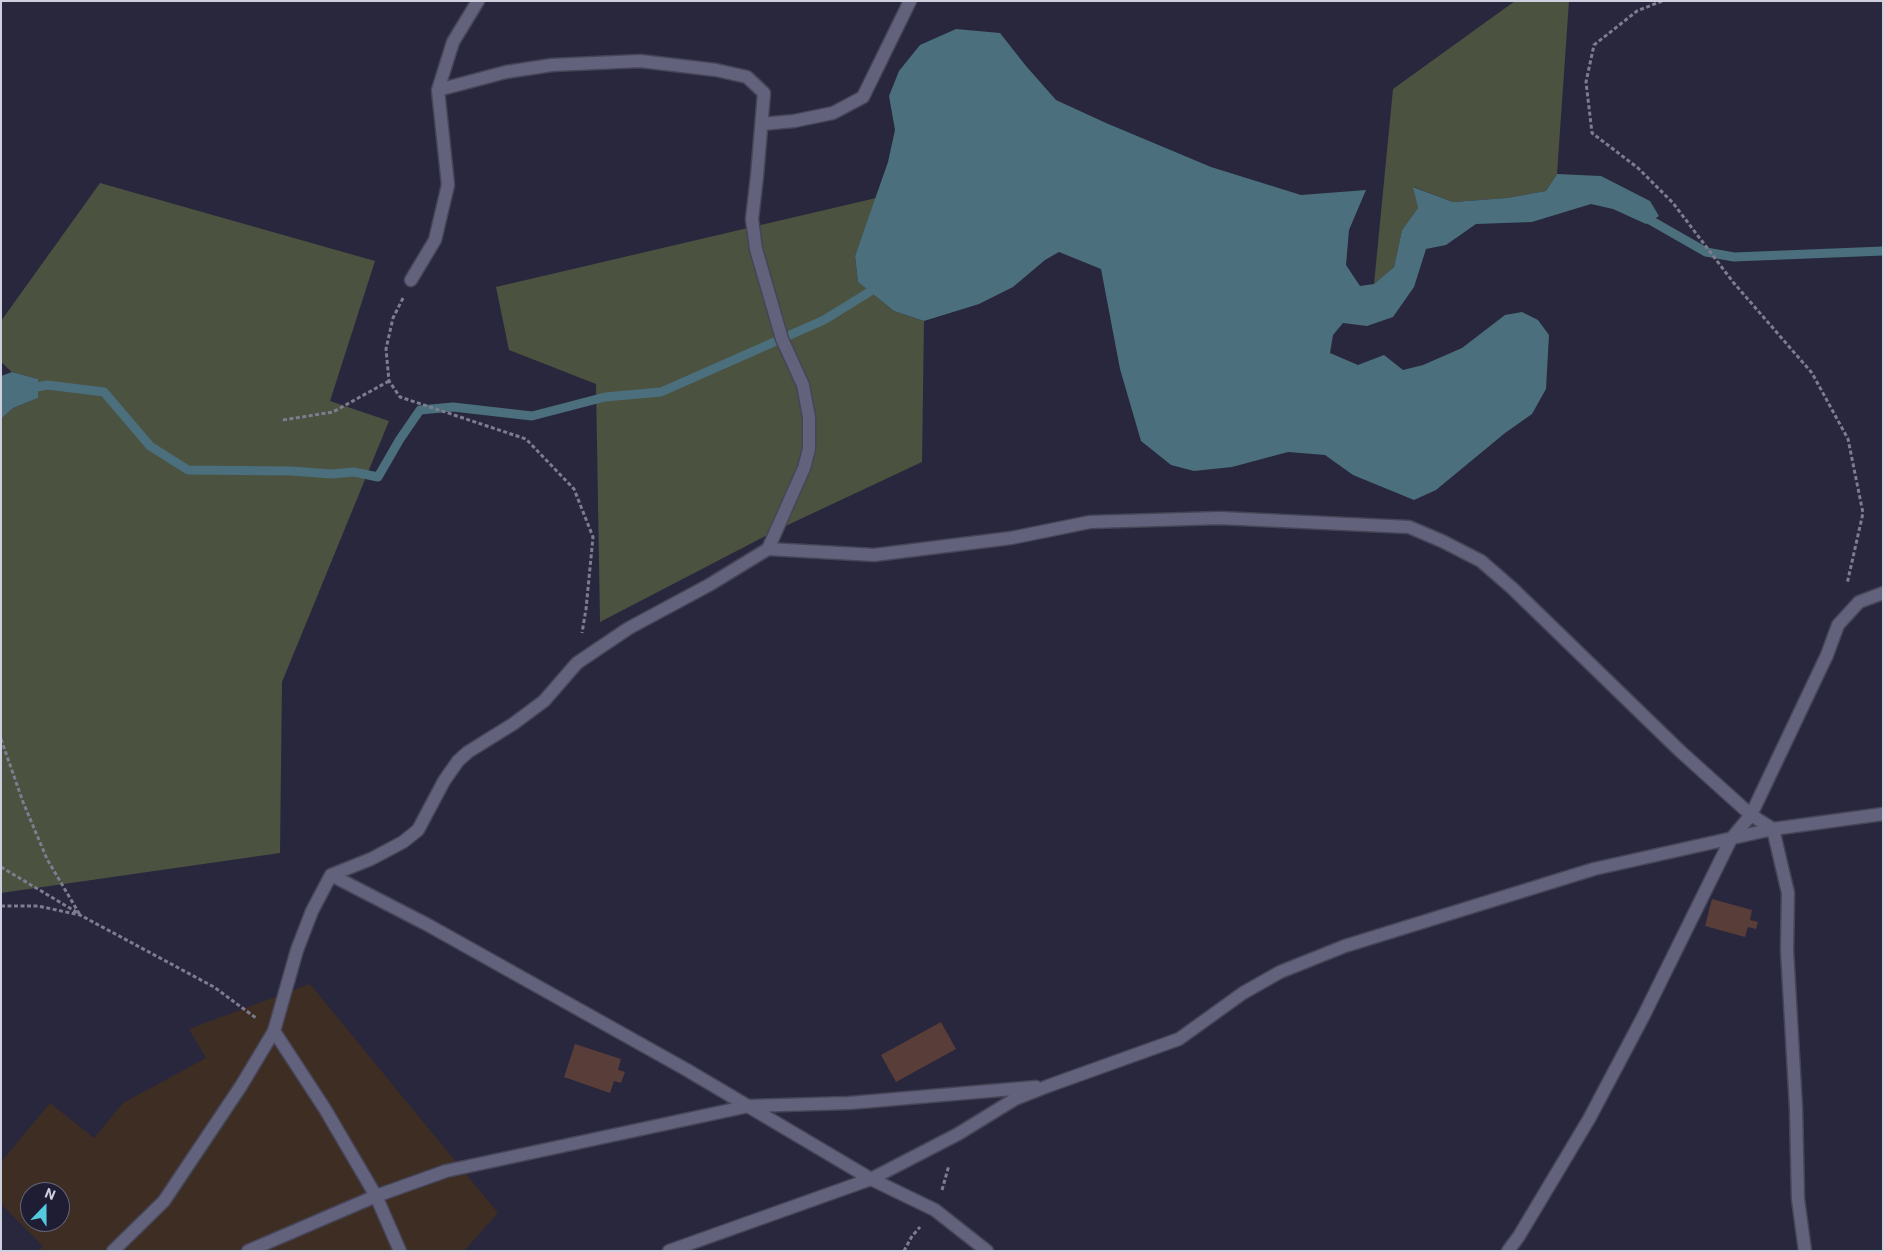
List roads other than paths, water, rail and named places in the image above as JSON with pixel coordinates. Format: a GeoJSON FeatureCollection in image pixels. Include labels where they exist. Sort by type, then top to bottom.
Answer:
{"type":"FeatureCollection","features":[{"type":"Feature","properties":{"kind":"street"},"geometry":{"type":"LineString","coordinates":[[412,280],[435,240],[448,185],[438,90],[453,42],[478,1]]}},
{"type":"Feature","properties":{"kind":"street"},"geometry":{"type":"LineString","coordinates":[[762,124],[794,122],[833,113],[863,97],[910,1]]}},
{"type":"Feature","properties":{"kind":"street"},"geometry":{"type":"LineString","coordinates":[[438,90],[506,72],[552,65],[640,61],[716,70],[747,77],[764,93],[752,219],[756,249],[782,339],[803,385],[809,417],[809,449],[804,468],[768,549]]}},
{"type":"Feature","properties":{"kind":"street"},"geometry":{"type":"LineString","coordinates":[[113,1251],[164,1200],[242,1086],[274,1032],[297,950],[312,910],[331,875],[371,859],[403,842],[418,830],[444,780],[458,761],[468,752],[513,724],[544,701],[577,663],[629,628],[709,585],[768,549],[874,554],[1012,538],[1090,522],[1220,518],[1409,528],[1442,541],[1481,561],[1512,588],[1680,750],[1751,815],[1773,830],[1788,894],[1786,950],[1796,1108],[1798,1199],[1805,1251]]}},
{"type":"Feature","properties":{"kind":"street"},"geometry":{"type":"LineString","coordinates":[[1508,1251],[1519,1236],[1589,1119],[1730,839],[1751,815],[1827,655],[1838,625],[1859,602],[1883,593]]}},
{"type":"Feature","properties":{"kind":"street"},"geometry":{"type":"LineString","coordinates":[[669,1251],[871,1179],[958,1134],[1015,1099],[1179,1040],[1243,993],[1280,972],[1345,946],[1594,869],[1773,830],[1883,814]]}},
{"type":"Feature","properties":{"kind":"street"},"geometry":{"type":"LineString","coordinates":[[331,875],[506,969],[749,1106],[871,1179],[936,1210],[988,1251]]}},
{"type":"Feature","properties":{"kind":"street"},"geometry":{"type":"LineString","coordinates":[[274,1032],[325,1109],[376,1196],[400,1251]]}},
{"type":"Feature","properties":{"kind":"street"},"geometry":{"type":"LineString","coordinates":[[248,1251],[376,1196],[446,1171],[749,1106],[849,1103],[1048,1086]]}},
{"type":"Feature","properties":{"kind":"water"},"geometry":{"type":"Polygon","coordinates":[[[956,29],[1000,33],[1056,100],[1211,167],[1301,195],[1366,190],[1349,230],[1346,265],[1360,286],[1374,284],[1394,267],[1402,230],[1418,208],[1413,187],[1453,202],[1507,198],[1546,191],[1557,174],[1601,176],[1650,201],[1659,216],[1646,224],[1613,209],[1591,204],[1532,222],[1476,224],[1446,245],[1426,249],[1414,287],[1393,317],[1367,326],[1343,323],[1333,335],[1330,353],[1358,365],[1384,355],[1403,370],[1423,365],[1462,348],[1505,315],[1522,312],[1538,320],[1549,335],[1546,389],[1532,414],[1505,433],[1436,490],[1414,500],[1353,475],[1325,455],[1288,452],[1232,467],[1194,471],[1171,465],[1141,441],[1120,369],[1101,269],[1059,252],[1045,260],[1013,287],[979,304],[924,321],[894,311],[858,282],[855,256],[888,162],[895,130],[889,96],[899,71],[920,45],[956,29]]]}},
{"type":"Feature","properties":{"kind":"water"},"geometry":{"type":"Polygon","coordinates":[[[12,372],[38,379],[38,398],[13,408],[1,419],[1,376],[12,372]]]}},
{"type":"Feature","properties":{"kind":"waterway"},"geometry":{"type":"LineString","coordinates":[[1643,216],[1706,252],[1734,257],[1883,251]]}},
{"type":"Feature","properties":{"kind":"waterway"},"geometry":{"type":"LineString","coordinates":[[27,389],[47,385],[104,392],[150,446],[188,470],[291,471],[332,474],[354,472],[378,477],[400,439],[420,410],[453,407],[532,416],[605,397],[661,392],[824,320],[879,286]]}}]}
